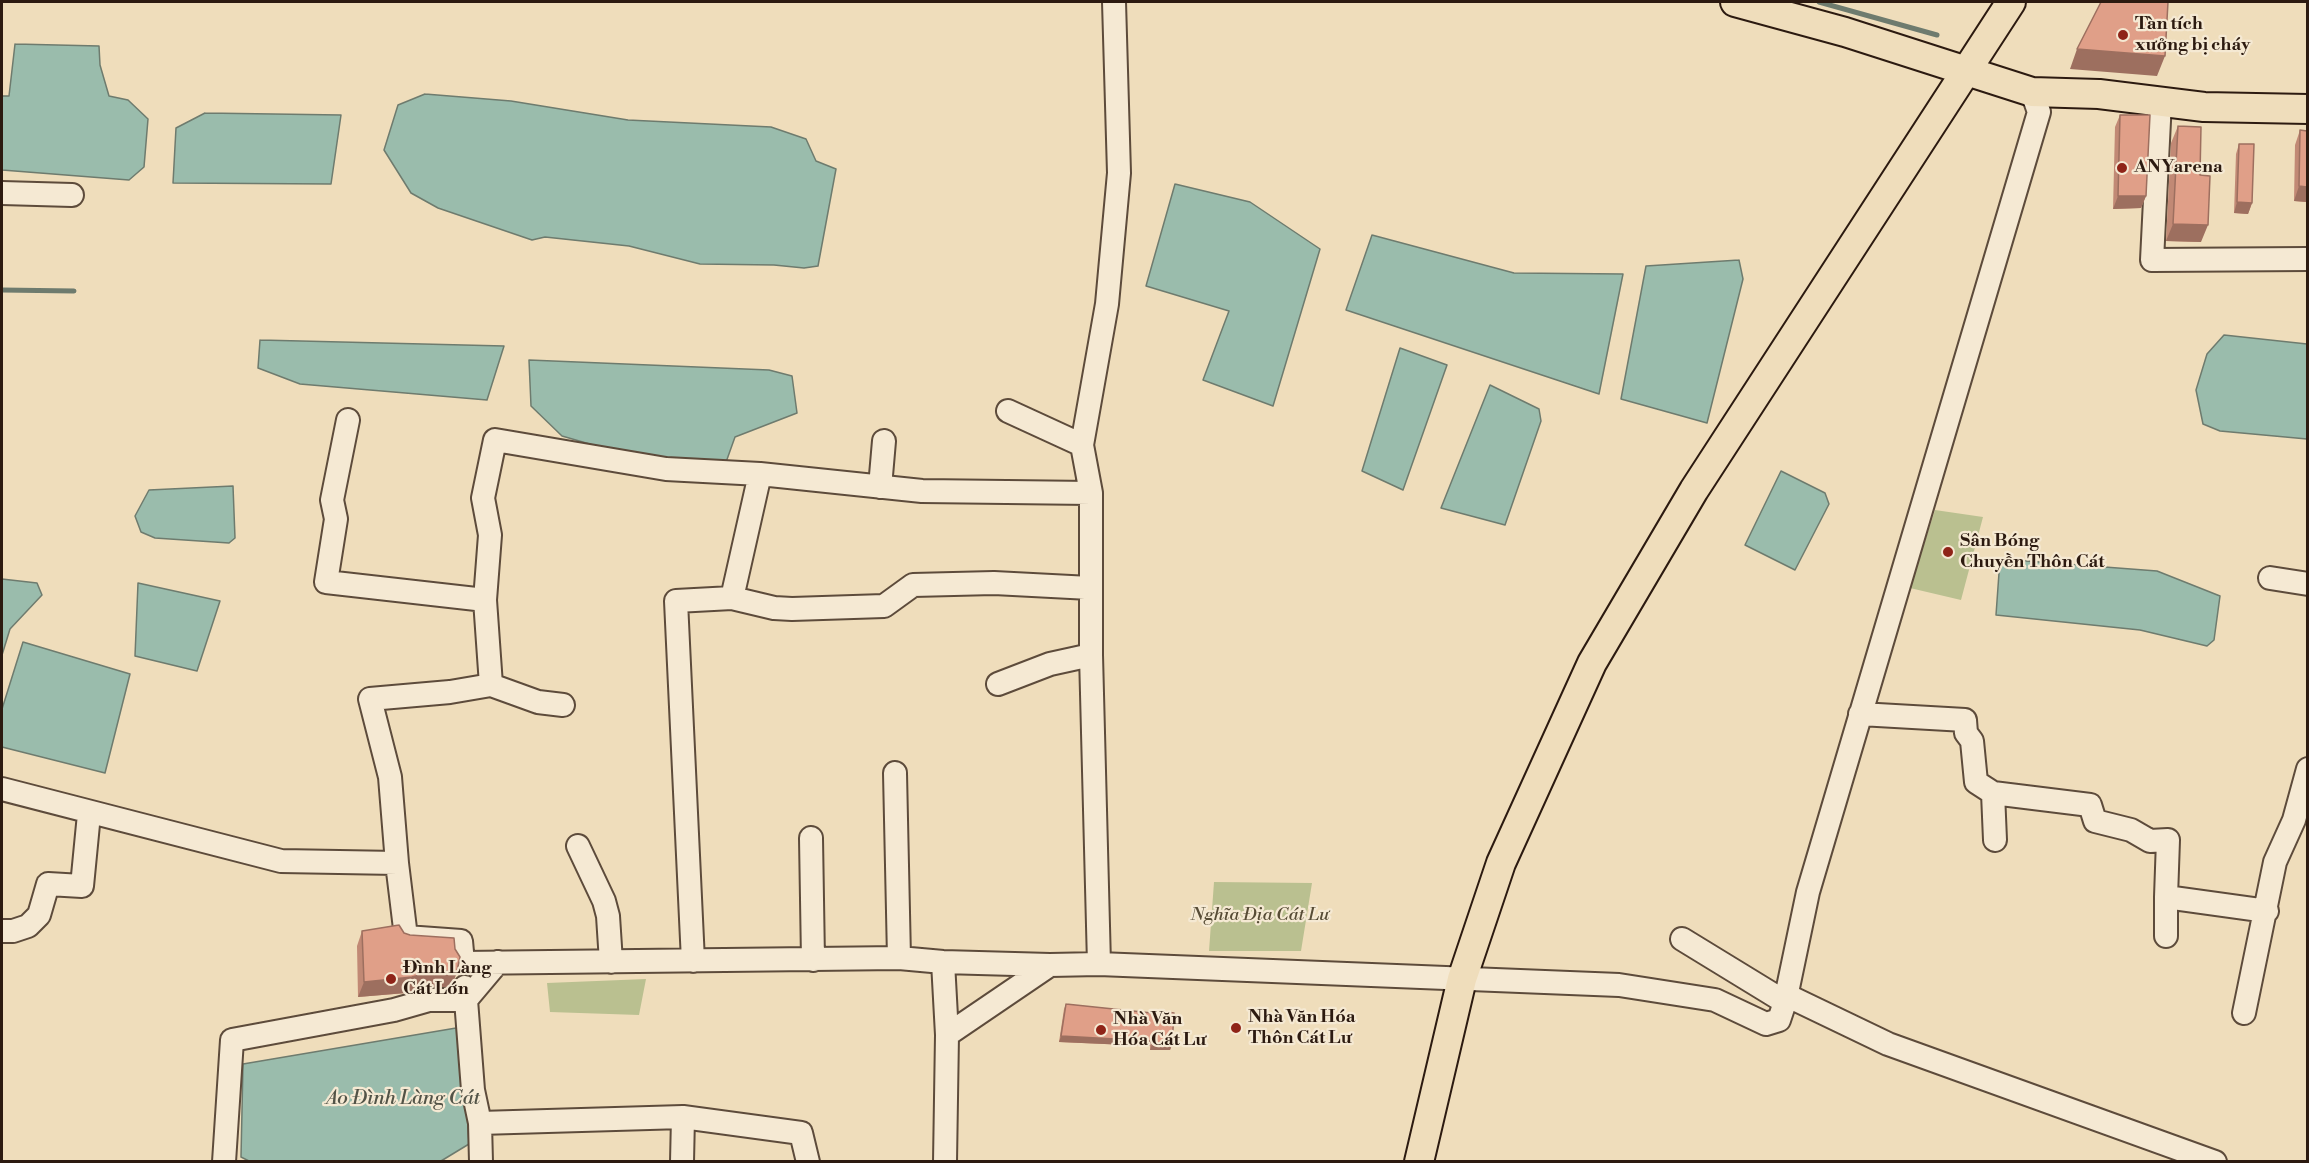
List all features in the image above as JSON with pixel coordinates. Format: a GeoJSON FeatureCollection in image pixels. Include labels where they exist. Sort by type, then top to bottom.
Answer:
{"type":"FeatureCollection","features":[{"type":"Feature","properties":{"kind":"main road"},"geometry":{"type":"LineString","coordinates":[[1735,2],[1845,32],[1965,72],[2035,102],[2064,93],[2099,94],[2204,107],[2307,109]]}},
{"type":"Feature","properties":{"kind":"main road"},"geometry":{"type":"LineString","coordinates":[[1419,1161],[1462,979],[1502,863],[1592,663],[1694,490],[2011,2]]}},
{"type":"Feature","properties":{"kind":"street"},"geometry":{"type":"LineString","coordinates":[[1098,964],[1090,588],[1091,493],[1082,445],[1107,304],[1119,173],[1114,2]]}},
{"type":"Feature","properties":{"kind":"street"},"geometry":{"type":"LineString","coordinates":[[2160,101],[2152,260],[2307,259]]}},
{"type":"Feature","properties":{"kind":"street"},"geometry":{"type":"LineString","coordinates":[[463,963],[899,958],[1050,966],[1098,964],[1211,975],[1462,979],[1619,985],[1715,1000],[1766,1024],[1779,1020],[1786,998],[1808,892],[2035,102]]}},
{"type":"Feature","properties":{"kind":"street"},"geometry":{"type":"LineString","coordinates":[[2,193],[72,195]]}},
{"type":"Feature","properties":{"kind":"street"},"geometry":{"type":"LineString","coordinates":[[1008,411],[1082,445]]}},
{"type":"Feature","properties":{"kind":"street"},"geometry":{"type":"LineString","coordinates":[[342,428],[332,500],[336,519],[326,582],[484,600]]}},
{"type":"Feature","properties":{"kind":"street"},"geometry":{"type":"LineString","coordinates":[[491,685],[484,600],[490,535],[483,498],[495,440],[666,469],[760,474],[922,491],[1091,493]]}},
{"type":"Feature","properties":{"kind":"street"},"geometry":{"type":"LineString","coordinates":[[880,487],[884,441]]}},
{"type":"Feature","properties":{"kind":"street"},"geometry":{"type":"LineString","coordinates":[[732,598],[760,474]]}},
{"type":"Feature","properties":{"kind":"street"},"geometry":{"type":"LineString","coordinates":[[2270,578],[2307,584]]}},
{"type":"Feature","properties":{"kind":"street"},"geometry":{"type":"LineString","coordinates":[[693,961],[676,601],[732,598],[774,608],[792,609],[884,606],[914,585],[994,583],[1090,588]]}},
{"type":"Feature","properties":{"kind":"street"},"geometry":{"type":"LineString","coordinates":[[998,684],[1050,664],[1091,655]]}},
{"type":"Feature","properties":{"kind":"street"},"geometry":{"type":"LineString","coordinates":[[481,1161],[480,1123],[473,1090],[461,941],[406,937],[390,777],[370,699],[450,692],[491,685],[538,702],[563,705]]}},
{"type":"Feature","properties":{"kind":"street"},"geometry":{"type":"LineString","coordinates":[[1860,714],[1965,720],[1966,733],[1972,741],[1976,782],[1992,794],[2090,805],[2095,821],[2131,830],[2150,841],[2168,840],[2166,936]]}},
{"type":"Feature","properties":{"kind":"street"},"geometry":{"type":"LineString","coordinates":[[2244,1012],[2275,862],[2294,820],[2307,769]]}},
{"type":"Feature","properties":{"kind":"street"},"geometry":{"type":"LineString","coordinates":[[895,773],[899,958]]}},
{"type":"Feature","properties":{"kind":"street"},"geometry":{"type":"LineString","coordinates":[[2,789],[89,814],[191,836],[281,861],[397,863]]}},
{"type":"Feature","properties":{"kind":"street"},"geometry":{"type":"LineString","coordinates":[[1992,794],[1995,840]]}},
{"type":"Feature","properties":{"kind":"street"},"geometry":{"type":"LineString","coordinates":[[2,931],[13,931],[28,926],[39,915],[48,884],[82,886],[89,814]]}},
{"type":"Feature","properties":{"kind":"street"},"geometry":{"type":"LineString","coordinates":[[811,838],[813,960]]}},
{"type":"Feature","properties":{"kind":"street"},"geometry":{"type":"LineString","coordinates":[[578,846],[604,901],[608,916],[611,962]]}},
{"type":"Feature","properties":{"kind":"street"},"geometry":{"type":"LineString","coordinates":[[2166,897],[2266,911]]}},
{"type":"Feature","properties":{"kind":"street"},"geometry":{"type":"LineString","coordinates":[[1682,939],[1786,998],[1888,1044],[2215,1161]]}},
{"type":"Feature","properties":{"kind":"street"},"geometry":{"type":"LineString","coordinates":[[224,1161],[232,1040],[393,1010],[429,1000],[466,1000],[498,962]]}},
{"type":"Feature","properties":{"kind":"street"},"geometry":{"type":"LineString","coordinates":[[943,962],[947,1035],[945,1161]]}},
{"type":"Feature","properties":{"kind":"street"},"geometry":{"type":"LineString","coordinates":[[947,1035],[1050,966]]}},
{"type":"Feature","properties":{"kind":"street"},"geometry":{"type":"LineString","coordinates":[[480,1123],[683,1118],[801,1133],[808,1161]]}},
{"type":"Feature","properties":{"kind":"street"},"geometry":{"type":"LineString","coordinates":[[682,1161],[683,1118]]}},
{"type":"Feature","properties":{"kind":"green space","name":"Sân Bóng Chuyền Thôn Cát"},"geometry":{"type":"Polygon","coordinates":[[[1935,510],[1983,517],[1961,600],[1910,588],[1935,510]]]}},
{"type":"Feature","properties":{"kind":"green space","name":"Nghĩa Địa Cát Lư"},"geometry":{"type":"Polygon","coordinates":[[[1214,882],[1312,883],[1301,951],[1209,951],[1214,882]]]}},
{"type":"Feature","properties":{"kind":"green space"},"geometry":{"type":"Polygon","coordinates":[[[646,979],[639,1015],[550,1012],[547,983],[646,979]]]}},
{"type":"Feature","properties":{"kind":"water"},"geometry":{"type":"Polygon","coordinates":[[[15,44],[99,46],[100,65],[109,96],[128,100],[148,119],[144,167],[129,180],[2,170],[2,96],[9,96],[15,44]]]}},
{"type":"Feature","properties":{"kind":"water"},"geometry":{"type":"Polygon","coordinates":[[[425,94],[511,101],[628,120],[771,127],[806,139],[816,161],[836,169],[818,266],[804,268],[774,265],[700,264],[629,246],[545,237],[532,240],[438,208],[411,193],[384,150],[398,105],[425,94]]]}},
{"type":"Feature","properties":{"kind":"water"},"geometry":{"type":"Polygon","coordinates":[[[205,113],[341,115],[331,184],[173,183],[176,128],[205,113]]]}},
{"type":"Feature","properties":{"kind":"water"},"geometry":{"type":"Polygon","coordinates":[[[1175,184],[1250,202],[1320,249],[1273,406],[1203,380],[1229,311],[1146,286],[1175,184]]]}},
{"type":"Feature","properties":{"kind":"water"},"geometry":{"type":"Polygon","coordinates":[[[1372,235],[1514,273],[1623,274],[1599,394],[1346,310],[1372,235]]]}},
{"type":"Feature","properties":{"kind":"water"},"geometry":{"type":"Polygon","coordinates":[[[1739,260],[1743,279],[1707,423],[1621,399],[1646,266],[1739,260]]]}},
{"type":"Feature","properties":{"kind":"water"},"geometry":{"type":"Polygon","coordinates":[[[2224,335],[2307,344],[2307,439],[2220,431],[2203,424],[2196,390],[2207,354],[2224,335]]]}},
{"type":"Feature","properties":{"kind":"water"},"geometry":{"type":"Polygon","coordinates":[[[260,340],[504,346],[487,400],[300,384],[258,368],[260,340]]]}},
{"type":"Feature","properties":{"kind":"water"},"geometry":{"type":"Polygon","coordinates":[[[1400,348],[1447,365],[1403,490],[1362,471],[1400,348]]]}},
{"type":"Feature","properties":{"kind":"water"},"geometry":{"type":"Polygon","coordinates":[[[529,360],[769,370],[792,376],[797,413],[735,437],[725,465],[624,454],[562,436],[531,406],[529,360]]]}},
{"type":"Feature","properties":{"kind":"water"},"geometry":{"type":"Polygon","coordinates":[[[1490,385],[1539,409],[1541,421],[1505,525],[1441,508],[1490,385]]]}},
{"type":"Feature","properties":{"kind":"water"},"geometry":{"type":"Polygon","coordinates":[[[1781,471],[1825,493],[1829,504],[1795,570],[1745,545],[1781,471]]]}},
{"type":"Feature","properties":{"kind":"water"},"geometry":{"type":"Polygon","coordinates":[[[233,486],[235,538],[229,543],[155,538],[141,532],[135,516],[149,490],[233,486]]]}},
{"type":"Feature","properties":{"kind":"water"},"geometry":{"type":"Polygon","coordinates":[[[2000,559],[2157,571],[2220,596],[2214,640],[2207,646],[2140,630],[1996,615],[2000,559]]]}},
{"type":"Feature","properties":{"kind":"water"},"geometry":{"type":"Polygon","coordinates":[[[2,579],[37,583],[42,595],[10,629],[2,655],[2,579]]]}},
{"type":"Feature","properties":{"kind":"water"},"geometry":{"type":"Polygon","coordinates":[[[138,583],[220,601],[197,671],[135,656],[138,583]]]}},
{"type":"Feature","properties":{"kind":"water"},"geometry":{"type":"Polygon","coordinates":[[[23,642],[130,674],[105,773],[2,747],[2,709],[23,642]]]}},
{"type":"Feature","properties":{"kind":"water","name":"Ao Đình Làng Cát"},"geometry":{"type":"Polygon","coordinates":[[[462,1027],[469,1144],[441,1161],[251,1162],[241,1157],[243,1064],[462,1027]]]}},
{"type":"Feature","properties":{"kind":"building","name":"Tàn tích xưởng bị cháy"},"geometry":{"type":"Polygon","coordinates":[[[2101,2],[2168,2],[2165,56],[2077,49],[2101,2]]]}},
{"type":"Feature","properties":{"kind":"building"},"geometry":{"type":"Polygon","coordinates":[[[2120,115],[2150,115],[2146,196],[2118,196],[2120,115]]]}},
{"type":"Feature","properties":{"kind":"building"},"geometry":{"type":"Polygon","coordinates":[[[2178,126],[2201,127],[2200,175],[2210,176],[2208,225],[2173,224],[2178,126]]]}},
{"type":"Feature","properties":{"kind":"building"},"geometry":{"type":"Polygon","coordinates":[[[2300,130],[2307,131],[2307,187],[2299,186],[2300,130]]]}},
{"type":"Feature","properties":{"kind":"building"},"geometry":{"type":"Polygon","coordinates":[[[2239,144],[2254,144],[2252,203],[2237,202],[2239,144]]]}},
{"type":"Feature","properties":{"kind":"building"},"geometry":{"type":"Polygon","coordinates":[[[399,925],[404,933],[410,935],[454,938],[455,949],[460,957],[457,971],[434,971],[412,977],[364,982],[362,931],[399,925]]]}},
{"type":"Feature","properties":{"kind":"building"},"geometry":{"type":"Polygon","coordinates":[[[1066,1004],[1152,1013],[1152,1010],[1174,1013],[1172,1045],[1152,1044],[1152,1041],[1061,1036],[1066,1004]]]}},
{"type":"Feature","properties":{"kind":"waterway"},"geometry":{"type":"LineString","coordinates":[[1819,2],[1937,35]]}},
{"type":"Feature","properties":{"kind":"waterway"},"geometry":{"type":"LineString","coordinates":[[2,290],[74,291]]}},
{"type":"Feature","properties":{"kind":"place","name":"Tàn tích xưởng bị cháy"},"geometry":{"type":"Point","coordinates":[2123,35]}},
{"type":"Feature","properties":{"kind":"place","name":"ANYarena"},"geometry":{"type":"Point","coordinates":[2122,168]}},
{"type":"Feature","properties":{"kind":"place","name":"Sân Bóng Chuyền Thôn Cát"},"geometry":{"type":"Point","coordinates":[1948,552]}},
{"type":"Feature","properties":{"kind":"place","name":"Đình Làng Cát Lớn"},"geometry":{"type":"Point","coordinates":[391,979]}},
{"type":"Feature","properties":{"kind":"place","name":"Nhà Văn Hóa Thôn Cát Lư"},"geometry":{"type":"Point","coordinates":[1236,1028]}},
{"type":"Feature","properties":{"kind":"place","name":"Nhà Văn Hóa Cát Lư"},"geometry":{"type":"Point","coordinates":[1101,1030]}}]}
